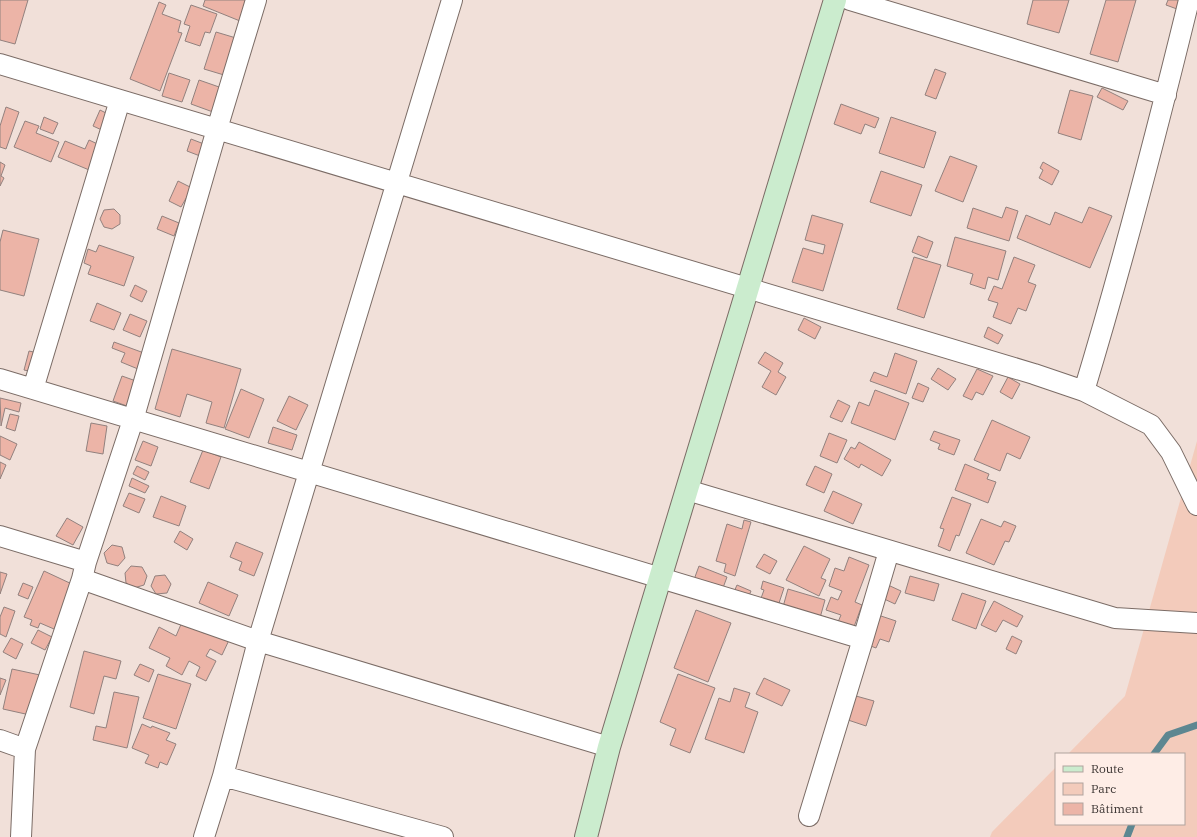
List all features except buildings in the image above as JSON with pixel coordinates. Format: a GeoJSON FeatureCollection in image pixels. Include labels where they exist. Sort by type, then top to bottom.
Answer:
{"type":"FeatureCollection","features":[{"type":"Feature","properties":{"kind":"street"},"geometry":{"type":"LineString","coordinates":[[21,837],[25,749],[133,420],[256,0]]}},
{"type":"Feature","properties":{"kind":"street"},"geometry":{"type":"LineString","coordinates":[[204,837],[224,776],[258,641],[452,0]]}},
{"type":"Feature","properties":{"kind":"street"},"geometry":{"type":"LineString","coordinates":[[586,837],[609,747],[835,0]]}},
{"type":"Feature","properties":{"kind":"street"},"geometry":{"type":"LineString","coordinates":[[850,0],[1166,95]]}},
{"type":"Feature","properties":{"kind":"street"},"geometry":{"type":"LineString","coordinates":[[1084,391],[1104,326],[1166,95],[1189,0]]}},
{"type":"Feature","properties":{"kind":"street"},"geometry":{"type":"LineString","coordinates":[[0,64],[748,288],[1084,391],[1151,425],[1171,452],[1197,505]]}},
{"type":"Feature","properties":{"kind":"street"},"geometry":{"type":"LineString","coordinates":[[33,389],[120,100]]}},
{"type":"Feature","properties":{"kind":"street"},"geometry":{"type":"LineString","coordinates":[[0,379],[863,639]]}},
{"type":"Feature","properties":{"kind":"street"},"geometry":{"type":"LineString","coordinates":[[687,490],[1115,618],[1197,623]]}},
{"type":"Feature","properties":{"kind":"street"},"geometry":{"type":"LineString","coordinates":[[0,536],[258,641],[609,747]]}},
{"type":"Feature","properties":{"kind":"street"},"geometry":{"type":"LineString","coordinates":[[809,816],[889,551]]}},
{"type":"Feature","properties":{"kind":"street"},"geometry":{"type":"LineString","coordinates":[[0,740],[25,749]]}},
{"type":"Feature","properties":{"kind":"street"},"geometry":{"type":"LineString","coordinates":[[224,776],[443,837]]}},
{"type":"Feature","properties":{"kind":"green space"},"geometry":{"type":"Polygon","coordinates":[[[1197,441],[1197,837],[990,837],[992,832],[1055,768],[1055,825],[1185,825],[1185,753],[1069,753],[1125,696],[1197,441]]]}},
{"type":"Feature","properties":{"kind":"waterway"},"geometry":{"type":"LineString","coordinates":[[1155,753],[1168,735],[1197,725]]}},
{"type":"Feature","properties":{"kind":"waterway"},"geometry":{"type":"LineString","coordinates":[[1127,837],[1132,825]]}}]}
